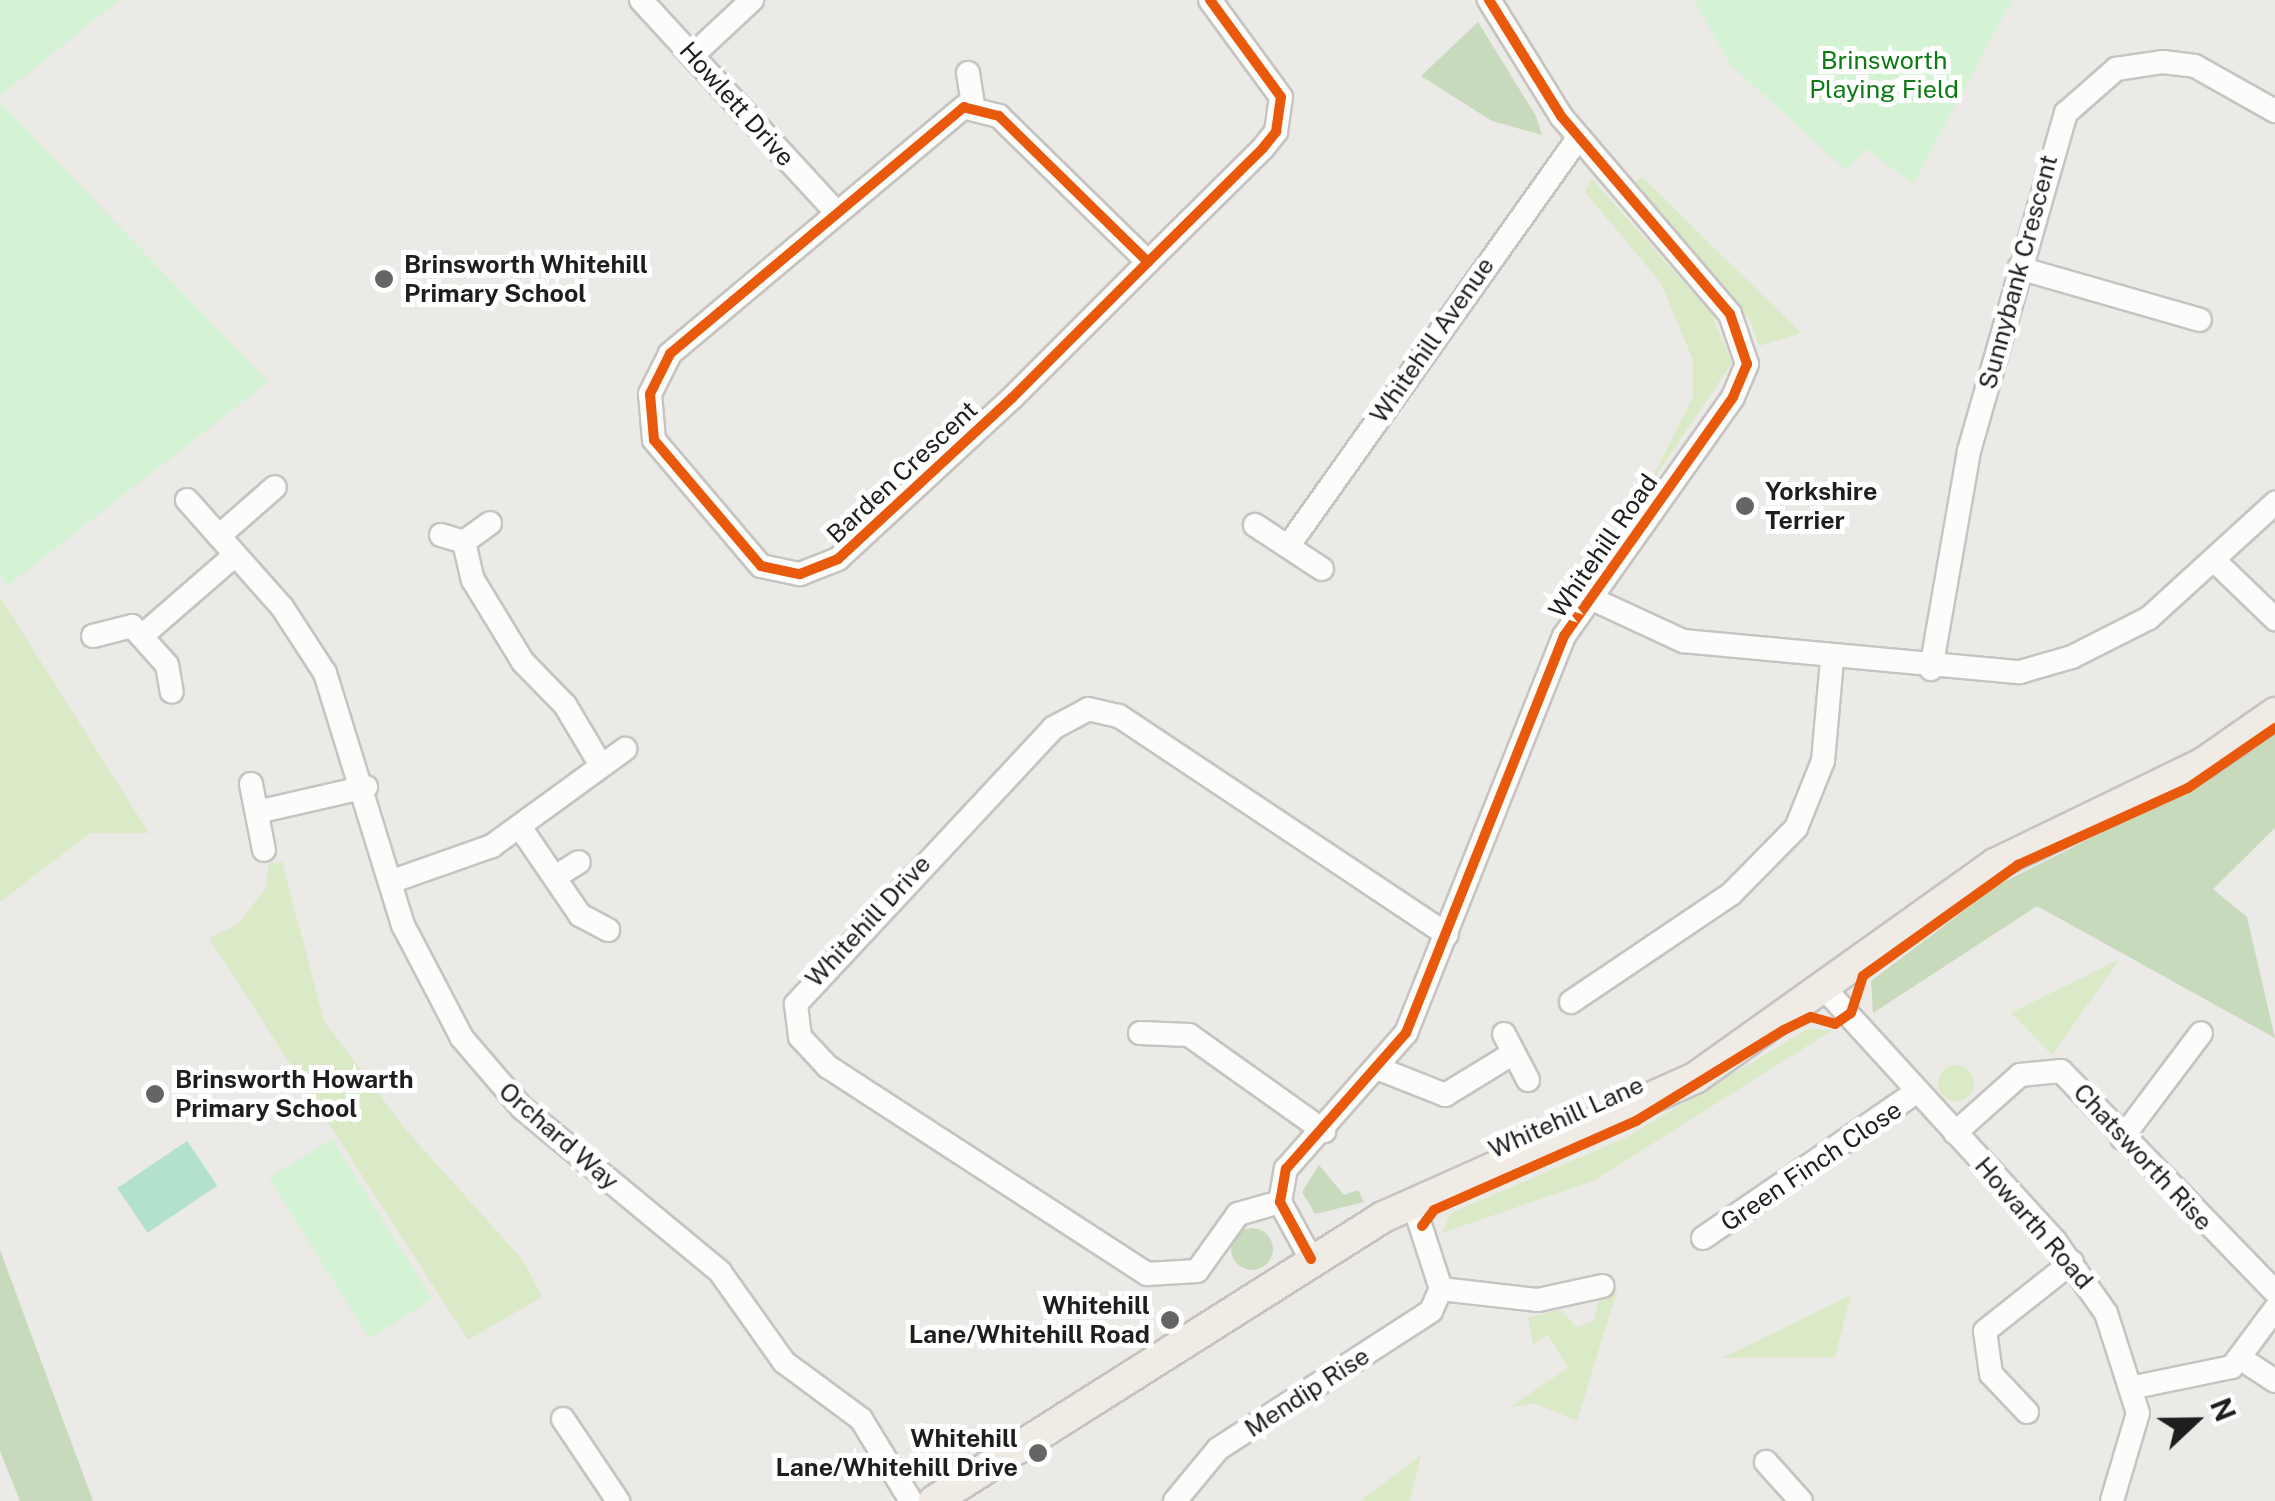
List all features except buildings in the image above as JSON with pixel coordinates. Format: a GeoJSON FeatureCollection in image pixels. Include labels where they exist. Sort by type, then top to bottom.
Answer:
{"type":"FeatureCollection","features":[{"type":"Feature","properties":{"kind":"main road","name":"Whitehill Lane"},"geometry":{"type":"LineString","coordinates":[[934,1501],[1311,1259],[1413,1203],[1658,1098],[1824,988],[1995,864],[2202,764],[2275,714]]}},
{"type":"Feature","properties":{"kind":"street","name":"Howlett Drive"},"geometry":{"type":"LineString","coordinates":[[641,0],[833,209]]}},
{"type":"Feature","properties":{"kind":"street"},"geometry":{"type":"LineString","coordinates":[[692,55],[752,0]]}},
{"type":"Feature","properties":{"kind":"street","name":"Barden Crescent"},"geometry":{"type":"LineString","coordinates":[[973,104],[833,209],[670,354],[650,394],[665,460],[746,554],[780,573],[820,569],[854,546],[1148,262],[1284,120],[1281,97],[1210,0]]}},
{"type":"Feature","properties":{"kind":"street","name":"Whitehill Road"},"geometry":{"type":"LineString","coordinates":[[1280,1202],[1286,1170],[1382,1070],[1447,935],[1538,687],[1588,597],[1733,397],[1747,364],[1730,314],[1578,138],[1525,68],[1489,0]]}},
{"type":"Feature","properties":{"kind":"street","name":"Sunnybank Crescent"},"geometry":{"type":"LineString","coordinates":[[1931,668],[1961,488],[2054,137],[2091,82],[2134,65],[2194,66],[2275,111]]}},
{"type":"Feature","properties":{"kind":"street"},"geometry":{"type":"LineString","coordinates":[[968,73],[973,104],[999,116],[1148,262]]}},
{"type":"Feature","properties":{"kind":"street","name":"Whitehill Avenue"},"geometry":{"type":"LineString","coordinates":[[1289,545],[1578,138]]}},
{"type":"Feature","properties":{"kind":"street"},"geometry":{"type":"LineString","coordinates":[[2019,268],[2200,320]]}},
{"type":"Feature","properties":{"kind":"street"},"geometry":{"type":"LineString","coordinates":[[219,536],[275,487]]}},
{"type":"Feature","properties":{"kind":"street","name":"Orchard Way"},"geometry":{"type":"LineString","coordinates":[[186,500],[235,555],[325,672],[366,787],[390,882],[438,1002],[490,1075],[720,1272],[784,1362],[861,1420],[911,1501]]}},
{"type":"Feature","properties":{"kind":"street"},"geometry":{"type":"LineString","coordinates":[[1588,597],[1683,641],[1832,661],[2020,672],[2072,657],[2149,618],[2217,563],[2275,503]]}},
{"type":"Feature","properties":{"kind":"street"},"geometry":{"type":"LineString","coordinates":[[464,542],[490,523]]}},
{"type":"Feature","properties":{"kind":"street"},"geometry":{"type":"LineString","coordinates":[[1255,525],[1322,568]]}},
{"type":"Feature","properties":{"kind":"street"},"geometry":{"type":"LineString","coordinates":[[441,534],[464,542]]}},
{"type":"Feature","properties":{"kind":"street"},"geometry":{"type":"LineString","coordinates":[[464,542],[473,580],[523,662],[565,705],[599,762]]}},
{"type":"Feature","properties":{"kind":"street"},"geometry":{"type":"LineString","coordinates":[[143,635],[235,555]]}},
{"type":"Feature","properties":{"kind":"street"},"geometry":{"type":"LineString","coordinates":[[2217,563],[2275,618]]}},
{"type":"Feature","properties":{"kind":"street"},"geometry":{"type":"LineString","coordinates":[[92,636],[121,623],[143,635],[167,665],[172,692]]}},
{"type":"Feature","properties":{"kind":"street"},"geometry":{"type":"LineString","coordinates":[[1571,1002],[1731,894],[1796,828],[1823,761],[1832,661]]}},
{"type":"Feature","properties":{"kind":"street","name":"Whitehill Drive"},"geometry":{"type":"LineString","coordinates":[[1280,1202],[1238,1214],[1196,1271],[1146,1274],[818,1060],[800,1037],[796,1004],[1054,728],[1088,709],[1119,716],[1447,935]]}},
{"type":"Feature","properties":{"kind":"street"},"geometry":{"type":"LineString","coordinates":[[390,882],[468,859],[520,827],[599,762],[625,749]]}},
{"type":"Feature","properties":{"kind":"street"},"geometry":{"type":"LineString","coordinates":[[252,784],[264,850]]}},
{"type":"Feature","properties":{"kind":"street"},"geometry":{"type":"LineString","coordinates":[[257,812],[366,787]]}},
{"type":"Feature","properties":{"kind":"street"},"geometry":{"type":"LineString","coordinates":[[520,827],[580,915],[608,930]]}},
{"type":"Feature","properties":{"kind":"street"},"geometry":{"type":"LineString","coordinates":[[555,877],[578,862]]}},
{"type":"Feature","properties":{"kind":"street","name":"Howarth Road"},"geometry":{"type":"LineString","coordinates":[[1824,988],[2072,1262],[2106,1312],[2134,1387],[2138,1435],[2112,1501]]}},
{"type":"Feature","properties":{"kind":"street"},"geometry":{"type":"LineString","coordinates":[[1140,1033],[1189,1034],[1324,1131]]}},
{"type":"Feature","properties":{"kind":"street"},"geometry":{"type":"LineString","coordinates":[[2122,1138],[2201,1033]]}},
{"type":"Feature","properties":{"kind":"street"},"geometry":{"type":"LineString","coordinates":[[1382,1070],[1444,1095],[1506,1045],[1528,1080]]}},
{"type":"Feature","properties":{"kind":"street","name":"Chatsworth Rise"},"geometry":{"type":"LineString","coordinates":[[1955,1133],[2020,1075],[2048,1068],[2072,1080],[2122,1138],[2275,1292]]}},
{"type":"Feature","properties":{"kind":"street","name":"Green Finch Close"},"geometry":{"type":"LineString","coordinates":[[1703,1238],[1918,1091]]}},
{"type":"Feature","properties":{"kind":"street"},"geometry":{"type":"LineString","coordinates":[[1280,1202],[1311,1259]]}},
{"type":"Feature","properties":{"kind":"street"},"geometry":{"type":"LineString","coordinates":[[1413,1203],[1441,1289],[1538,1300],[1602,1286]]}},
{"type":"Feature","properties":{"kind":"street"},"geometry":{"type":"LineString","coordinates":[[2027,1412],[1991,1374],[1986,1331],[2072,1262]]}},
{"type":"Feature","properties":{"kind":"street","name":"Mendip Rise"},"geometry":{"type":"LineString","coordinates":[[1176,1501],[1218,1449],[1418,1321],[1441,1289]]}},
{"type":"Feature","properties":{"kind":"street"},"geometry":{"type":"LineString","coordinates":[[2134,1387],[2218,1372],[2240,1358],[2275,1308]]}},
{"type":"Feature","properties":{"kind":"street"},"geometry":{"type":"LineString","coordinates":[[2240,1358],[2275,1381]]}},
{"type":"Feature","properties":{"kind":"street"},"geometry":{"type":"LineString","coordinates":[[563,1419],[618,1501]]}},
{"type":"Feature","properties":{"kind":"street"},"geometry":{"type":"LineString","coordinates":[[1766,1462],[1802,1501]]}},
{"type":"Feature","properties":{"kind":"green space"},"geometry":{"type":"Polygon","coordinates":[[[0,0],[119,0],[0,96],[0,0]]]}},
{"type":"Feature","properties":{"kind":"green space","name":"Brinsworth Playing Field"},"geometry":{"type":"Polygon","coordinates":[[[1694,0],[2012,0],[1913,184],[1866,149],[1846,170],[1731,65],[1694,0]]]}},
{"type":"Feature","properties":{"kind":"green space"},"geometry":{"type":"Polygon","coordinates":[[[1478,22],[1536,116],[1542,135],[1492,121],[1421,76],[1478,22]]]}},
{"type":"Feature","properties":{"kind":"green space"},"geometry":{"type":"Polygon","coordinates":[[[0,102],[268,382],[7,586],[0,575],[0,102]]]}},
{"type":"Feature","properties":{"kind":"green space"},"geometry":{"type":"Polygon","coordinates":[[[1642,177],[1801,333],[1759,346],[1750,320],[1635,183],[1642,177]]]}},
{"type":"Feature","properties":{"kind":"green space"},"geometry":{"type":"Polygon","coordinates":[[[1592,179],[1711,313],[1732,363],[1645,492],[1693,397],[1693,360],[1661,283],[1585,192],[1592,179]]]}},
{"type":"Feature","properties":{"kind":"green space"},"geometry":{"type":"Polygon","coordinates":[[[0,597],[149,833],[90,833],[0,902],[0,597]]]}},
{"type":"Feature","properties":{"kind":"green space"},"geometry":{"type":"Polygon","coordinates":[[[2275,728],[2275,828],[2213,889],[2247,917],[2275,1038],[2037,906],[1873,1013],[1871,981],[1998,885],[2195,785],[2275,728]]]}},
{"type":"Feature","properties":{"kind":"green space"},"geometry":{"type":"Polygon","coordinates":[[[282,862],[324,1021],[405,1129],[522,1259],[542,1297],[468,1340],[209,938],[237,925],[266,888],[269,863],[282,862]]]}},
{"type":"Feature","properties":{"kind":"green space"},"geometry":{"type":"Polygon","coordinates":[[[2120,959],[2052,1055],[2011,1013],[2120,959]]]}},
{"type":"Feature","properties":{"kind":"green space"},"geometry":{"type":"Polygon","coordinates":[[[1808,1029],[1833,1030],[1593,1181],[1442,1233],[1451,1213],[1625,1138],[1808,1029]]]}},
{"type":"Feature","properties":{"kind":"green space"},"geometry":{"type":"Polygon","coordinates":[[[1956,1065],[1969,1070],[1974,1083],[1969,1096],[1956,1101],[1943,1096],[1938,1083],[1943,1070],[1956,1065]]]}},
{"type":"Feature","properties":{"kind":"green space"},"geometry":{"type":"Polygon","coordinates":[[[332,1139],[432,1299],[369,1338],[269,1178],[332,1139]]]}},
{"type":"Feature","properties":{"kind":"green space"},"geometry":{"type":"Polygon","coordinates":[[[187,1141],[217,1186],[148,1233],[117,1188],[187,1141]]]}},
{"type":"Feature","properties":{"kind":"green space"},"geometry":{"type":"Polygon","coordinates":[[[1319,1165],[1344,1195],[1358,1190],[1364,1202],[1315,1214],[1302,1192],[1319,1165]]]}},
{"type":"Feature","properties":{"kind":"green space"},"geometry":{"type":"Polygon","coordinates":[[[1252,1228],[1267,1234],[1273,1249],[1267,1264],[1252,1270],[1237,1264],[1231,1249],[1237,1234],[1252,1228]]]}},
{"type":"Feature","properties":{"kind":"green space"},"geometry":{"type":"Polygon","coordinates":[[[0,1250],[93,1501],[20,1501],[0,1451],[0,1250]]]}},
{"type":"Feature","properties":{"kind":"green space"},"geometry":{"type":"Polygon","coordinates":[[[1618,1288],[1577,1421],[1534,1403],[1508,1408],[1568,1368],[1548,1335],[1533,1344],[1528,1318],[1560,1309],[1577,1327],[1594,1321],[1600,1296],[1618,1288]]]}},
{"type":"Feature","properties":{"kind":"green space"},"geometry":{"type":"Polygon","coordinates":[[[1851,1295],[1835,1357],[1722,1358],[1851,1295]]]}},
{"type":"Feature","properties":{"kind":"green space"},"geometry":{"type":"Polygon","coordinates":[[[1421,1455],[1410,1501],[1360,1501],[1421,1455]]]}},
{"type":"Feature","properties":{"kind":"cycle path"},"geometry":{"type":"LineString","coordinates":[[1148,262],[999,116],[964,107],[670,354],[650,394],[654,440],[761,566],[800,574],[838,559],[1012,398],[1263,148],[1276,132],[1281,97],[1210,0]]}},
{"type":"Feature","properties":{"kind":"cycle path"},"geometry":{"type":"LineString","coordinates":[[1311,1259],[1280,1202],[1286,1169],[1406,1033],[1564,636],[1733,397],[1747,364],[1730,314],[1561,116],[1489,0]]}},
{"type":"Feature","properties":{"kind":"cycle path"},"geometry":{"type":"LineString","coordinates":[[1422,1226],[1434,1210],[1636,1121],[1784,1030],[1811,1017],[1835,1024],[1851,1013],[1863,976],[2018,865],[2188,788],[2275,728]]}},
{"type":"Feature","properties":{"kind":"place","name":"Brinsworth Whitehill Primary School"},"geometry":{"type":"Point","coordinates":[384,279]}},
{"type":"Feature","properties":{"kind":"place","name":"Yorkshire Terrier"},"geometry":{"type":"Point","coordinates":[1745,506]}},
{"type":"Feature","properties":{"kind":"place","name":"Brinsworth Howarth Primary School"},"geometry":{"type":"Point","coordinates":[155,1094]}},
{"type":"Feature","properties":{"kind":"place","name":"Whitehill Lane/Whitehill Road"},"geometry":{"type":"Point","coordinates":[1170,1320]}},
{"type":"Feature","properties":{"kind":"place","name":"Whitehill Lane/Whitehill Drive"},"geometry":{"type":"Point","coordinates":[1038,1453]}}]}
